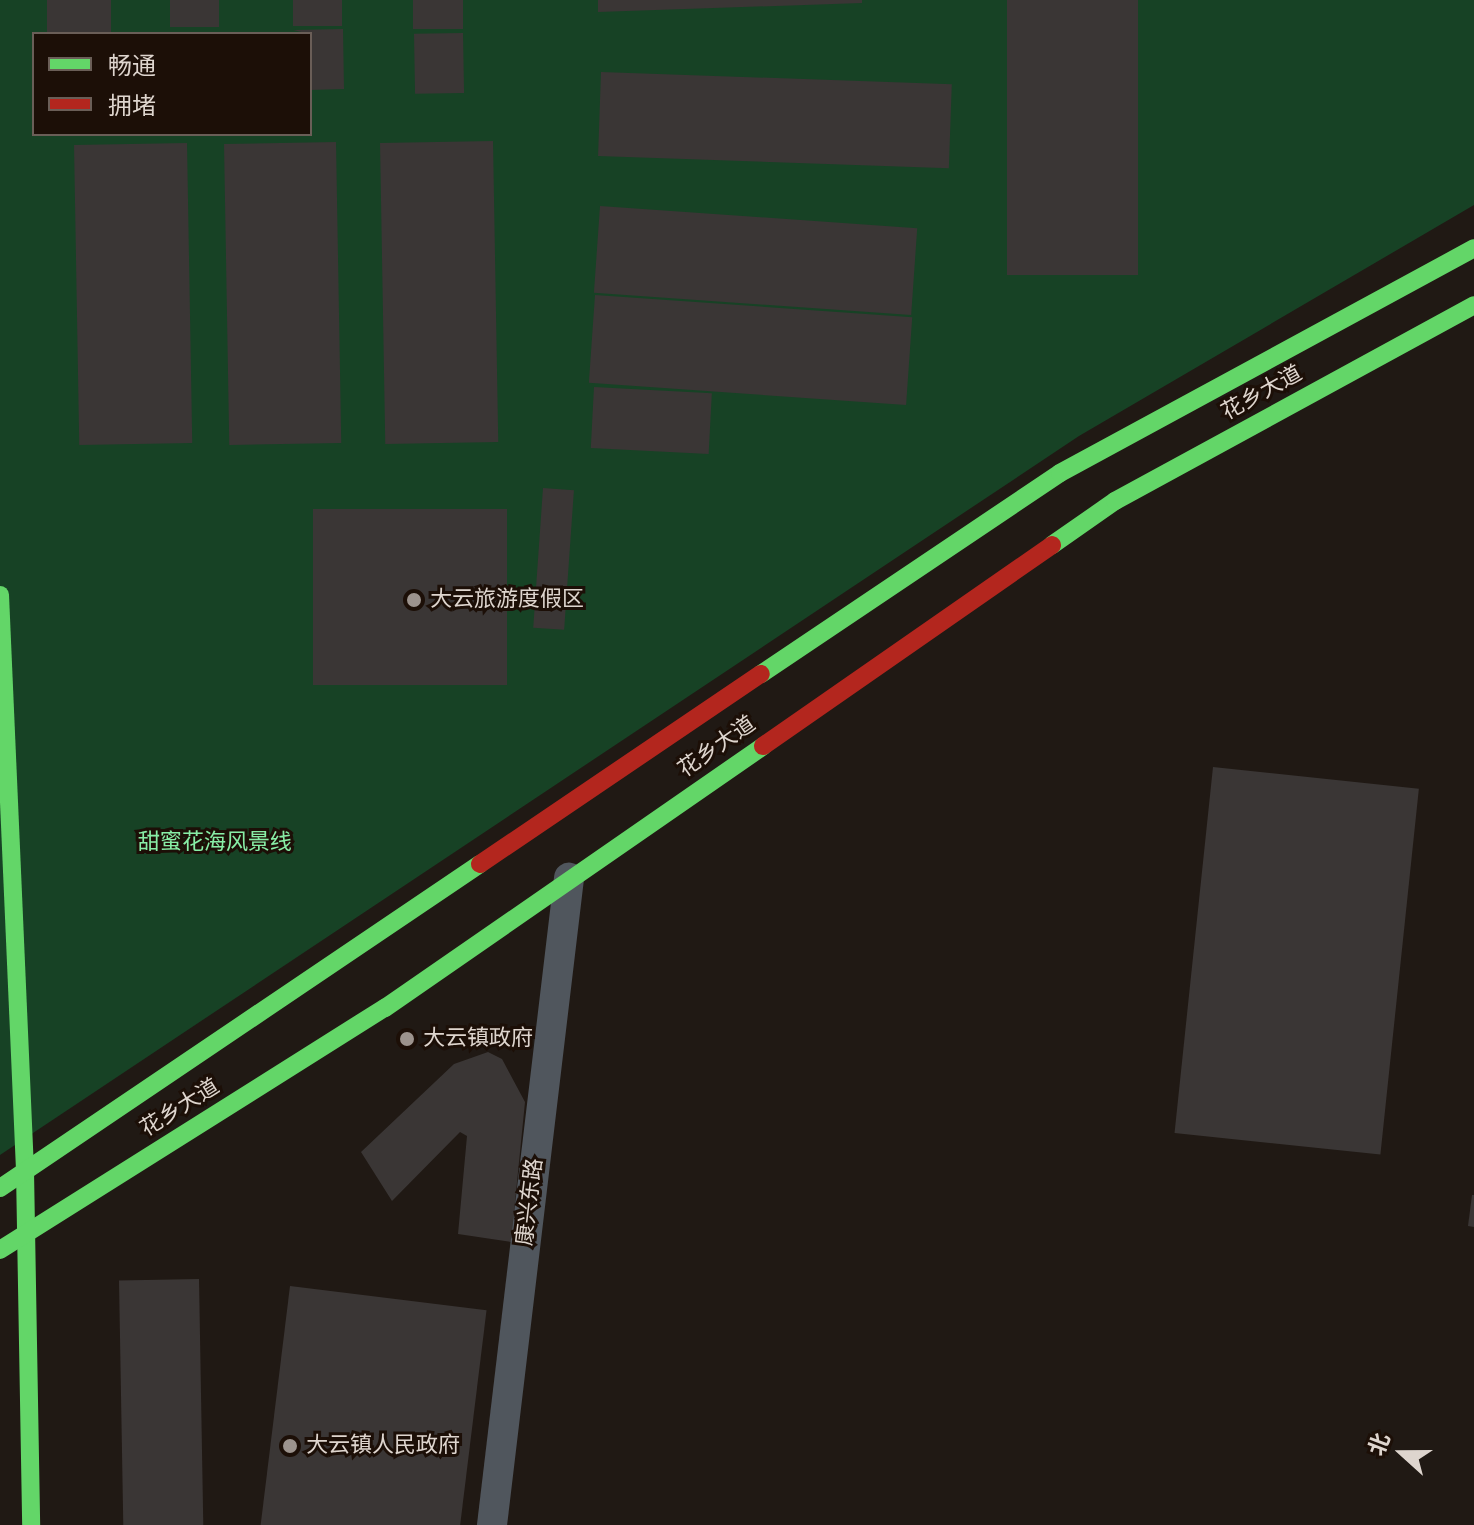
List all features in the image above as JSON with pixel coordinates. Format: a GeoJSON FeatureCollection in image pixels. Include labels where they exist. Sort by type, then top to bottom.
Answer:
{"type":"FeatureCollection","features":[{"type":"Feature","properties":{"kind":"main road","name":"花乡大道"},"geometry":{"type":"LineString","coordinates":[[0,1188],[1060,473],[1474,248]]}},
{"type":"Feature","properties":{"kind":"main road","name":"花乡大道"},"geometry":{"type":"LineString","coordinates":[[0,1250],[385,1008],[1115,501],[1474,305]]}},
{"type":"Feature","properties":{"kind":"main road"},"geometry":{"type":"LineString","coordinates":[[0,595],[25,1171],[31,1525]]}},
{"type":"Feature","properties":{"kind":"main road"},"geometry":{"type":"LineString","coordinates":[[10,1476],[30,1501]]}},
{"type":"Feature","properties":{"kind":"street","name":"康兴东路"},"geometry":{"type":"LineString","coordinates":[[492,1525],[569,878]]}},
{"type":"Feature","properties":{"kind":"green space","name":"大云旅游度假区"},"geometry":{"type":"Polygon","coordinates":[[[0,0],[1474,0],[1474,205],[1079,436],[0,1155],[0,0]]]}},
{"type":"Feature","properties":{"kind":"building"},"geometry":{"type":"Polygon","coordinates":[[[47,0],[111,0],[111,32],[47,32],[47,0]]]}},
{"type":"Feature","properties":{"kind":"building"},"geometry":{"type":"Polygon","coordinates":[[[170,0],[219,0],[219,27],[170,27],[170,0]]]}},
{"type":"Feature","properties":{"kind":"building"},"geometry":{"type":"Polygon","coordinates":[[[293,0],[342,0],[342,26],[293,26],[293,0]]]}},
{"type":"Feature","properties":{"kind":"building"},"geometry":{"type":"Polygon","coordinates":[[[413,0],[463,0],[463,29],[413,29],[413,0]]]}},
{"type":"Feature","properties":{"kind":"building"},"geometry":{"type":"Polygon","coordinates":[[[598,0],[862,0],[862,3],[598,12],[598,0]]]}},
{"type":"Feature","properties":{"kind":"building"},"geometry":{"type":"Polygon","coordinates":[[[1007,0],[1138,0],[1138,275],[1007,275],[1007,0]]]}},
{"type":"Feature","properties":{"kind":"building"},"geometry":{"type":"Polygon","coordinates":[[[343,29],[344,89],[312,90],[312,32],[293,30],[343,29]]]}},
{"type":"Feature","properties":{"kind":"building"},"geometry":{"type":"Polygon","coordinates":[[[463,33],[464,93],[415,94],[414,34],[463,33]]]}},
{"type":"Feature","properties":{"kind":"building"},"geometry":{"type":"Polygon","coordinates":[[[601,72],[952,84],[949,168],[598,156],[601,72]]]}},
{"type":"Feature","properties":{"kind":"building"},"geometry":{"type":"Polygon","coordinates":[[[493,141],[498,442],[385,444],[380,143],[493,141]]]}},
{"type":"Feature","properties":{"kind":"building"},"geometry":{"type":"Polygon","coordinates":[[[336,142],[341,443],[229,445],[224,144],[336,142]]]}},
{"type":"Feature","properties":{"kind":"building"},"geometry":{"type":"Polygon","coordinates":[[[187,143],[192,443],[79,445],[74,145],[187,143]]]}},
{"type":"Feature","properties":{"kind":"building"},"geometry":{"type":"Polygon","coordinates":[[[600,206],[917,228],[911,315],[594,293],[600,206]]]}},
{"type":"Feature","properties":{"kind":"building"},"geometry":{"type":"Polygon","coordinates":[[[595,295],[912,317],[906,405],[589,383],[595,295]]]}},
{"type":"Feature","properties":{"kind":"building"},"geometry":{"type":"Polygon","coordinates":[[[594,387],[712,393],[709,454],[591,448],[594,387]]]}},
{"type":"Feature","properties":{"kind":"building"},"geometry":{"type":"Polygon","coordinates":[[[543,488],[574,490],[564,630],[533,628],[543,488]]]}},
{"type":"Feature","properties":{"kind":"building"},"geometry":{"type":"Polygon","coordinates":[[[313,509],[507,509],[507,685],[313,685],[313,509]]]}},
{"type":"Feature","properties":{"kind":"building"},"geometry":{"type":"Polygon","coordinates":[[[1213,767],[1419,789],[1380,1155],[1175,1133],[1213,767]]]}},
{"type":"Feature","properties":{"kind":"building"},"geometry":{"type":"Polygon","coordinates":[[[488,1052],[502,1059],[525,1102],[511,1242],[458,1234],[467,1136],[460,1132],[392,1201],[361,1152],[454,1064],[488,1052]]]}},
{"type":"Feature","properties":{"kind":"building"},"geometry":{"type":"Polygon","coordinates":[[[1474,1195],[1474,1227],[1468,1226],[1474,1195]]]}},
{"type":"Feature","properties":{"kind":"building"},"geometry":{"type":"Polygon","coordinates":[[[199,1279],[203,1525],[123,1525],[119,1280],[199,1279]]]}},
{"type":"Feature","properties":{"kind":"building"},"geometry":{"type":"Polygon","coordinates":[[[290,1286],[487,1310],[460,1525],[261,1525],[290,1286]]]}},
{"type":"Feature","properties":{"kind":"traffic: fast"},"geometry":{"type":"LineString","coordinates":[[761,674],[1060,473],[1474,248]]}},
{"type":"Feature","properties":{"kind":"traffic: fast"},"geometry":{"type":"LineString","coordinates":[[1052,545],[1115,501],[1474,305]]}},
{"type":"Feature","properties":{"kind":"traffic: fast"},"geometry":{"type":"LineString","coordinates":[[0,595],[25,1171],[31,1525]]}},
{"type":"Feature","properties":{"kind":"traffic: fast"},"geometry":{"type":"LineString","coordinates":[[0,1250],[385,1008],[763,746]]}},
{"type":"Feature","properties":{"kind":"traffic: fast"},"geometry":{"type":"LineString","coordinates":[[0,1188],[480,864]]}},
{"type":"Feature","properties":{"kind":"traffic: jam"},"geometry":{"type":"LineString","coordinates":[[763,746],[1052,545]]}},
{"type":"Feature","properties":{"kind":"traffic: jam"},"geometry":{"type":"LineString","coordinates":[[480,864],[761,674]]}},
{"type":"Feature","properties":{"kind":"place","name":"大云旅游度假区"},"geometry":{"type":"Point","coordinates":[414,600]}},
{"type":"Feature","properties":{"kind":"place","name":"大云镇政府"},"geometry":{"type":"Point","coordinates":[407,1039]}},
{"type":"Feature","properties":{"kind":"place","name":"大云镇人民政府"},"geometry":{"type":"Point","coordinates":[290,1446]}},
{"type":"Feature","properties":{"kind":"park label","name":"甜蜜花海风景线"},"geometry":{"type":"Point","coordinates":[215,843]}}]}
